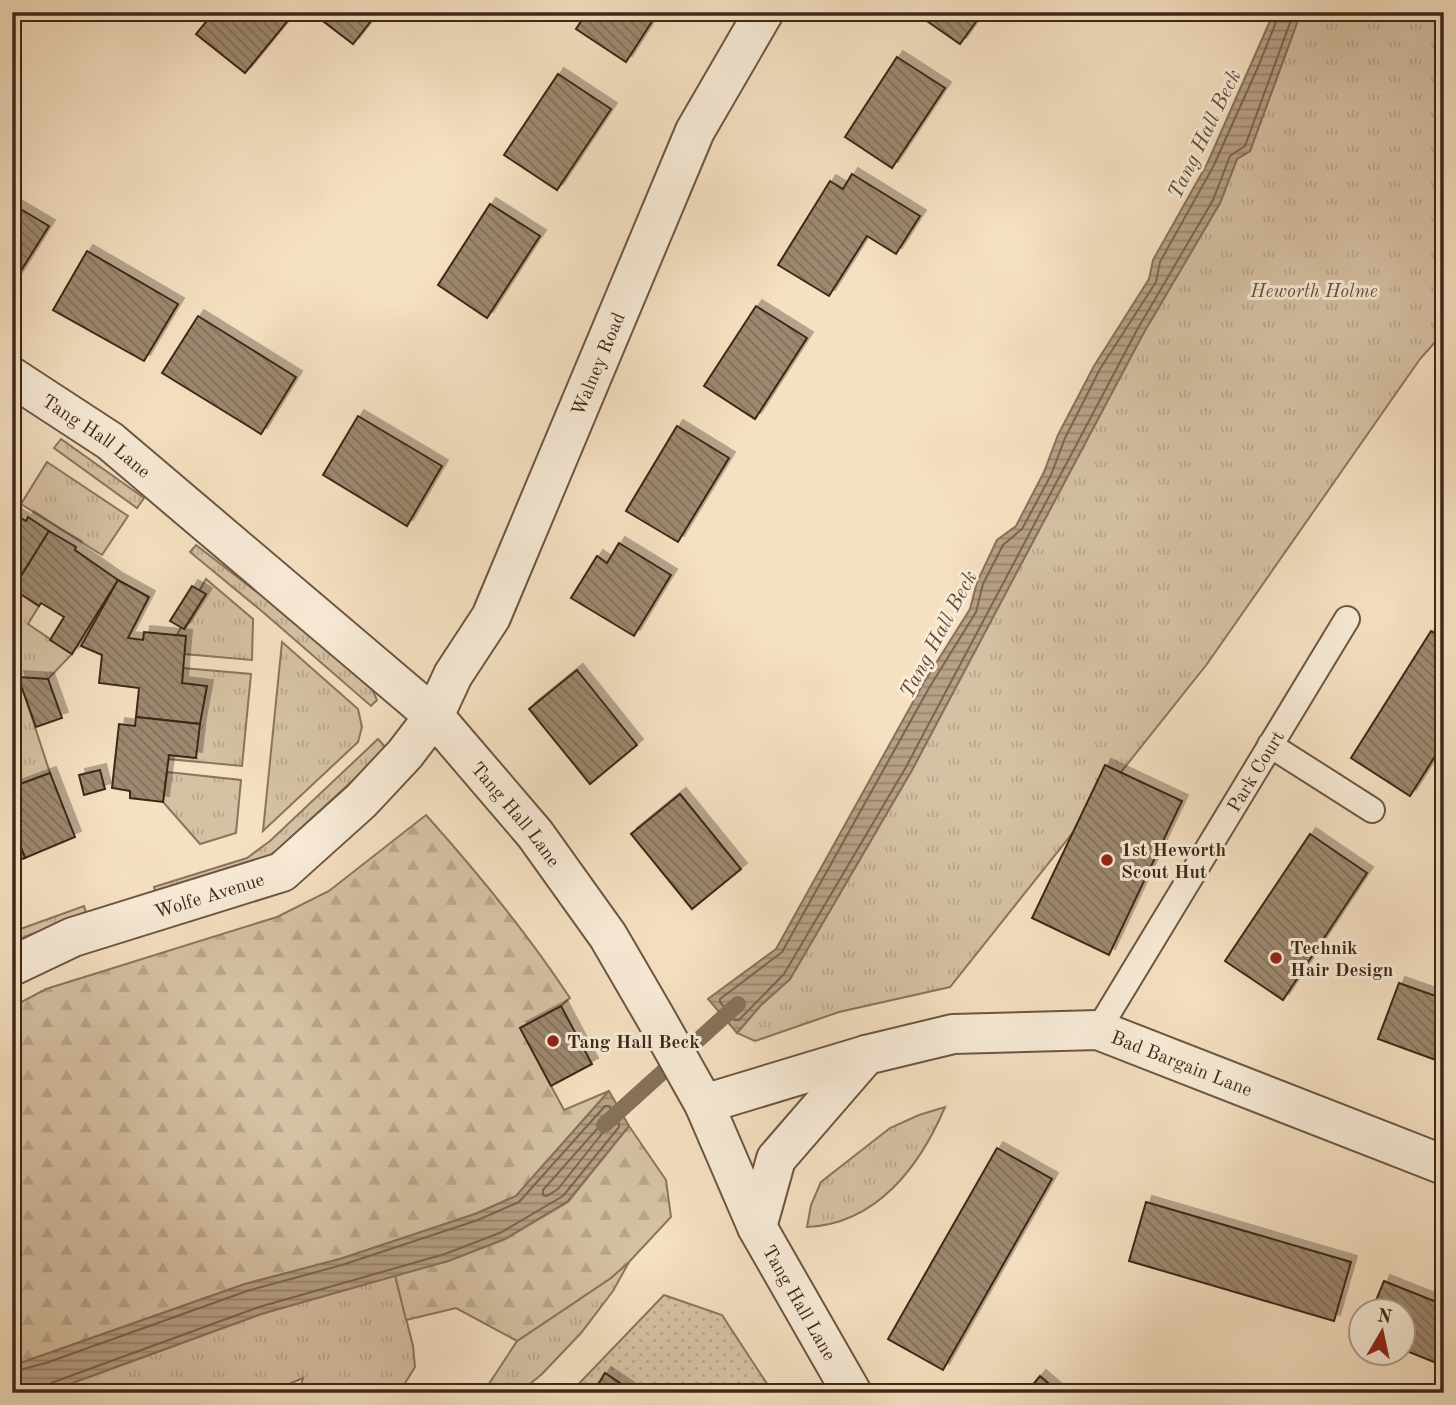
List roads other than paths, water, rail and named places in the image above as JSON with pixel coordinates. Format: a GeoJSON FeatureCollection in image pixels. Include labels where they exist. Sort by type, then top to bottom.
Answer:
{"type":"FeatureCollection","features":[{"type":"Feature","properties":{"kind":"street","name":"Walney Road"},"geometry":{"type":"LineString","coordinates":[[434,716],[453,676],[491,617],[695,131],[764,12]]}},
{"type":"Feature","properties":{"kind":"street","name":"Tang Hall Lane"},"geometry":{"type":"LineString","coordinates":[[12,377],[110,441],[434,716],[535,834],[608,936],[654,1015],[704,1104],[757,1227],[852,1393]]}},
{"type":"Feature","properties":{"kind":"street","name":"Wolfe Avenue"},"geometry":{"type":"LineString","coordinates":[[12,966],[73,937],[282,873],[361,801],[405,754],[434,716]]}},
{"type":"Feature","properties":{"kind":"street","name":"Bad Bargain Lane"},"geometry":{"type":"LineString","coordinates":[[704,1104],[866,1055],[953,1034],[1098,1030],[1444,1165]]}},
{"type":"Feature","properties":{"kind":"street"},"geometry":{"type":"LineString","coordinates":[[757,1227],[776,1159],[866,1055]]}},
{"type":"Feature","properties":{"kind":"lane","name":"Park Court"},"geometry":{"type":"LineString","coordinates":[[1098,1030],[1347,619]]}},
{"type":"Feature","properties":{"kind":"lane"},"geometry":{"type":"LineString","coordinates":[[1270,745],[1372,810]]}},
{"type":"Feature","properties":{"kind":"water"},"geometry":{"type":"Polygon","coordinates":[[[1274,12],[1301,12],[1250,151],[1237,159],[1220,203],[1143,334],[912,770],[790,979],[761,1005],[737,1033],[708,999],[776,949],[923,684],[970,609],[977,582],[997,540],[1016,526],[1044,472],[1058,435],[1094,366],[1149,279],[1153,260],[1207,164],[1274,12]]]}},
{"type":"Feature","properties":{"kind":"water"},"geometry":{"type":"Polygon","coordinates":[[[609,1091],[629,1126],[568,1201],[505,1239],[448,1261],[261,1314],[45,1393],[12,1393],[12,1366],[245,1284],[340,1259],[475,1214],[516,1196],[609,1091]]]}},
{"type":"Feature","properties":{"kind":"waterway","name":"Tang Hall Beck"},"geometry":{"type":"LineString","coordinates":[[604,1125],[738,1004]]}},
{"type":"Feature","properties":{"kind":"place","name":"1st Heworth Scout Hut"},"geometry":{"type":"Point","coordinates":[1107,860]}},
{"type":"Feature","properties":{"kind":"place","name":"Technik Hair Design"},"geometry":{"type":"Point","coordinates":[1276,958]}},
{"type":"Feature","properties":{"kind":"place","name":"Tang Hall Beck"},"geometry":{"type":"Point","coordinates":[553,1041]}},
{"type":"Feature","properties":{"kind":"park label","name":"Heworth Holme"},"geometry":{"type":"Point","coordinates":[1314,290]}}]}
